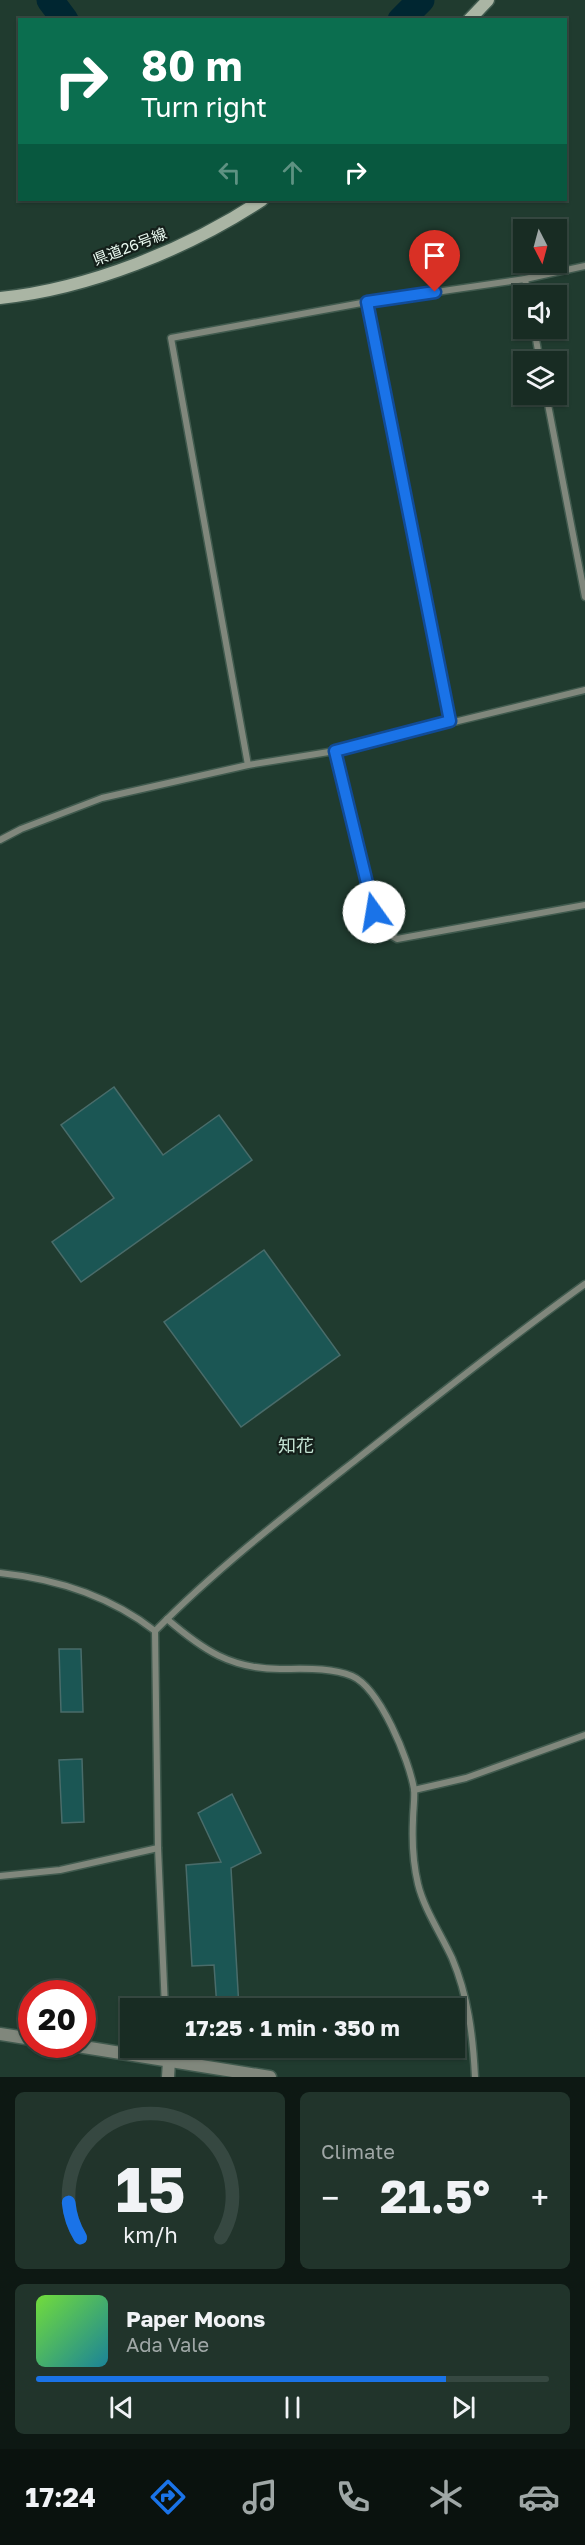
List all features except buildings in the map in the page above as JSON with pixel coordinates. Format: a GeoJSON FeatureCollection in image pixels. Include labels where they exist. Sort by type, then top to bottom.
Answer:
{"type":"FeatureCollection","features":[{"type":"Feature","properties":{"kind":"main road"},"geometry":{"type":"LineString","coordinates":[[471,18],[488,0]]}},
{"type":"Feature","properties":{"kind":"main road","name":"県道26号線"},"geometry":{"type":"LineString","coordinates":[[0,298],[52,291],[156,255],[201,234],[260,201]]}},
{"type":"Feature","properties":{"kind":"street"},"geometry":{"type":"LineString","coordinates":[[0,2034],[18,2037]]}},
{"type":"Feature","properties":{"kind":"street"},"geometry":{"type":"LineString","coordinates":[[96,2049],[270,2077]]}},
{"type":"Feature","properties":{"kind":"street"},"geometry":{"type":"LineString","coordinates":[[168,2077],[169,2061]]}},
{"type":"Feature","properties":{"kind":"lane"},"geometry":{"type":"LineString","coordinates":[[248,765],[171,338],[367,302],[525,279],[585,266]]}},
{"type":"Feature","properties":{"kind":"lane"},"geometry":{"type":"LineString","coordinates":[[525,279],[526,285]]}},
{"type":"Feature","properties":{"kind":"lane"},"geometry":{"type":"LineString","coordinates":[[367,302],[450,721]]}},
{"type":"Feature","properties":{"kind":"lane"},"geometry":{"type":"LineString","coordinates":[[548,405],[585,597]]}},
{"type":"Feature","properties":{"kind":"lane"},"geometry":{"type":"LineString","coordinates":[[0,840],[21,829],[102,798],[248,765],[335,751],[450,721],[585,690]]}},
{"type":"Feature","properties":{"kind":"lane"},"geometry":{"type":"LineString","coordinates":[[335,751],[374,912],[385,932],[397,939],[585,905]]}},
{"type":"Feature","properties":{"kind":"lane"},"geometry":{"type":"LineString","coordinates":[[165,1998],[158,1848],[155,1631],[190,1596],[273,1525],[502,1344],[585,1284]]}},
{"type":"Feature","properties":{"kind":"lane"},"geometry":{"type":"LineString","coordinates":[[0,1573],[62,1584],[101,1598],[132,1613],[155,1631]]}},
{"type":"Feature","properties":{"kind":"lane"},"geometry":{"type":"LineString","coordinates":[[167,1619],[203,1649],[231,1661],[253,1668],[304,1668],[353,1676],[369,1689],[399,1743],[414,1790],[412,1840],[418,1884],[453,1960],[466,1997],[475,2077]]}},
{"type":"Feature","properties":{"kind":"lane"},"geometry":{"type":"LineString","coordinates":[[414,1790],[466,1778],[585,1735]]}},
{"type":"Feature","properties":{"kind":"lane"},"geometry":{"type":"LineString","coordinates":[[0,1876],[60,1870],[158,1848]]}},
{"type":"Feature","properties":{"kind":"waterway"},"geometry":{"type":"LineString","coordinates":[[50,0],[64,18]]}},
{"type":"Feature","properties":{"kind":"waterway"},"geometry":{"type":"LineString","coordinates":[[403,18],[421,0]]}},
{"type":"Feature","properties":{"kind":"district","name":"知花"},"geometry":{"type":"Point","coordinates":[296,1446]}},
{"type":"Feature","properties":{"kind":"route"},"geometry":{"type":"LineString","coordinates":[[374,912],[335,751],[450,721],[367,302],[435,292]]}}]}
